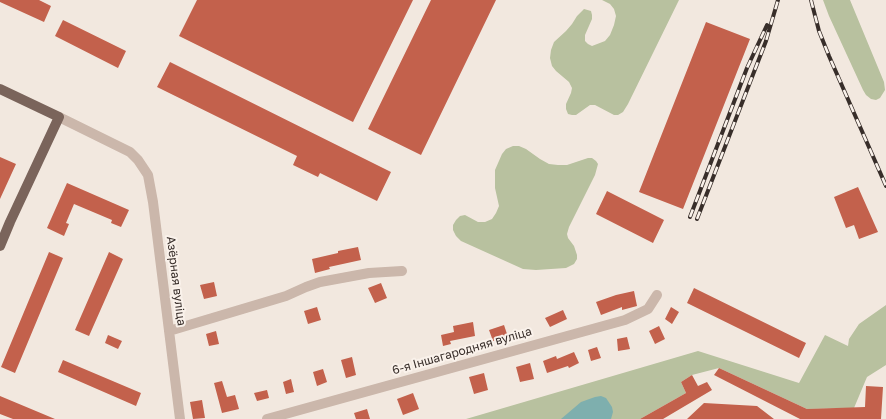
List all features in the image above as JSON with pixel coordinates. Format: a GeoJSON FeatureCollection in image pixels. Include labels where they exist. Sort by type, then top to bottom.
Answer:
{"type":"FeatureCollection","features":[{"type":"Feature","properties":{"kind":"main road"},"geometry":{"type":"LineString","coordinates":[[0,89],[59,117],[0,246]]}},
{"type":"Feature","properties":{"kind":"street","name":"Азёрная вуліца"},"geometry":{"type":"LineString","coordinates":[[59,117],[130,152],[145,170],[150,182],[180,419]]}},
{"type":"Feature","properties":{"kind":"street"},"geometry":{"type":"LineString","coordinates":[[169,331],[286,296],[320,282],[369,273],[402,271]]}},
{"type":"Feature","properties":{"kind":"street","name":"6-я Іншагародняя вуліца"},"geometry":{"type":"LineString","coordinates":[[267,419],[625,320],[648,309],[657,295]]}},
{"type":"Feature","properties":{"kind":"green space"},"geometry":{"type":"Polygon","coordinates":[[[602,0],[679,0],[623,112],[618,115],[614,115],[595,105],[590,105],[576,115],[568,114],[566,104],[572,88],[569,82],[552,66],[550,58],[551,50],[554,42],[566,31],[584,9],[591,11],[592,15],[592,19],[585,35],[585,41],[592,46],[605,41],[610,35],[616,16],[614,9],[610,4],[602,0]]]}},
{"type":"Feature","properties":{"kind":"green space"},"geometry":{"type":"Polygon","coordinates":[[[823,0],[850,0],[884,82],[885,90],[880,98],[876,100],[871,99],[863,90],[823,0]]]}},
{"type":"Feature","properties":{"kind":"green space"},"geometry":{"type":"Polygon","coordinates":[[[513,146],[519,146],[526,149],[549,164],[567,165],[592,158],[598,164],[595,175],[569,227],[567,234],[568,238],[574,246],[577,259],[574,264],[566,268],[536,270],[523,269],[461,241],[453,230],[453,225],[460,216],[465,215],[478,222],[485,222],[492,219],[499,206],[495,188],[495,170],[502,154],[506,149],[513,146]]]}},
{"type":"Feature","properties":{"kind":"green space"},"geometry":{"type":"Polygon","coordinates":[[[886,305],[886,365],[867,377],[854,408],[807,409],[719,368],[692,375],[681,382],[686,393],[640,419],[466,419],[698,351],[799,383],[825,335],[848,346],[849,339],[859,324],[886,305]]]}},
{"type":"Feature","properties":{"kind":"water"},"geometry":{"type":"Polygon","coordinates":[[[601,396],[606,398],[612,407],[613,412],[611,419],[561,419],[581,402],[601,396]]]}},
{"type":"Feature","properties":{"kind":"building"},"geometry":{"type":"Polygon","coordinates":[[[0,0],[39,0],[51,6],[44,22],[0,2],[0,0]]]}},
{"type":"Feature","properties":{"kind":"building"},"geometry":{"type":"Polygon","coordinates":[[[197,0],[413,0],[353,122],[179,36],[197,0]]]}},
{"type":"Feature","properties":{"kind":"building"},"geometry":{"type":"Polygon","coordinates":[[[431,0],[496,0],[421,155],[368,129],[431,0]]]}},
{"type":"Feature","properties":{"kind":"building"},"geometry":{"type":"Polygon","coordinates":[[[63,20],[126,51],[118,68],[55,36],[63,20]]]}},
{"type":"Feature","properties":{"kind":"building"},"geometry":{"type":"Polygon","coordinates":[[[706,22],[750,39],[683,209],[639,192],[706,22]]]}},
{"type":"Feature","properties":{"kind":"building"},"geometry":{"type":"Polygon","coordinates":[[[170,62],[391,172],[377,201],[320,173],[318,177],[293,165],[297,156],[157,87],[170,62]]]}},
{"type":"Feature","properties":{"kind":"building"},"geometry":{"type":"Polygon","coordinates":[[[0,157],[16,164],[0,199],[0,157]]]}},
{"type":"Feature","properties":{"kind":"building"},"geometry":{"type":"Polygon","coordinates":[[[67,183],[129,210],[121,227],[111,223],[112,220],[74,204],[66,223],[69,224],[64,236],[47,228],[67,183]]]}},
{"type":"Feature","properties":{"kind":"building"},"geometry":{"type":"Polygon","coordinates":[[[858,187],[878,232],[859,239],[854,225],[846,228],[834,197],[858,187]]]}},
{"type":"Feature","properties":{"kind":"building"},"geometry":{"type":"Polygon","coordinates":[[[607,191],[664,220],[653,243],[596,214],[607,191]]]}},
{"type":"Feature","properties":{"kind":"building"},"geometry":{"type":"Polygon","coordinates":[[[358,247],[361,260],[329,267],[330,269],[315,273],[312,259],[358,247]]]}},
{"type":"Feature","properties":{"kind":"building"},"geometry":{"type":"Polygon","coordinates":[[[49,252],[63,258],[15,373],[1,367],[49,252]]]}},
{"type":"Feature","properties":{"kind":"building"},"geometry":{"type":"Polygon","coordinates":[[[109,252],[123,259],[89,336],[75,330],[109,252]]]}},
{"type":"Feature","properties":{"kind":"building"},"geometry":{"type":"Polygon","coordinates":[[[214,282],[217,296],[204,299],[200,285],[214,282]]]}},
{"type":"Feature","properties":{"kind":"building"},"geometry":{"type":"Polygon","coordinates":[[[381,283],[387,298],[375,303],[368,288],[381,283]]]}},
{"type":"Feature","properties":{"kind":"building"},"geometry":{"type":"Polygon","coordinates":[[[694,288],[806,343],[799,358],[687,303],[694,288]]]}},
{"type":"Feature","properties":{"kind":"building"},"geometry":{"type":"Polygon","coordinates":[[[634,291],[637,306],[622,310],[622,307],[601,315],[596,302],[634,291]]]}},
{"type":"Feature","properties":{"kind":"building"},"geometry":{"type":"Polygon","coordinates":[[[317,307],[321,320],[308,324],[304,311],[317,307]]]}},
{"type":"Feature","properties":{"kind":"building"},"geometry":{"type":"Polygon","coordinates":[[[671,307],[679,312],[672,324],[665,319],[671,307]]]}},
{"type":"Feature","properties":{"kind":"building"},"geometry":{"type":"Polygon","coordinates":[[[563,310],[567,319],[550,327],[545,318],[563,310]]]}},
{"type":"Feature","properties":{"kind":"building"},"geometry":{"type":"Polygon","coordinates":[[[473,322],[475,336],[450,341],[451,344],[443,346],[441,335],[454,332],[453,326],[473,322]]]}},
{"type":"Feature","properties":{"kind":"building"},"geometry":{"type":"Polygon","coordinates":[[[504,325],[508,337],[493,341],[489,330],[504,325]]]}},
{"type":"Feature","properties":{"kind":"building"},"geometry":{"type":"Polygon","coordinates":[[[659,326],[665,339],[655,344],[649,331],[659,326]]]}},
{"type":"Feature","properties":{"kind":"building"},"geometry":{"type":"Polygon","coordinates":[[[216,331],[219,344],[209,346],[206,334],[216,331]]]}},
{"type":"Feature","properties":{"kind":"building"},"geometry":{"type":"Polygon","coordinates":[[[108,335],[122,341],[118,349],[105,343],[108,335]]]}},
{"type":"Feature","properties":{"kind":"building"},"geometry":{"type":"Polygon","coordinates":[[[627,337],[630,349],[618,351],[617,339],[627,337]]]}},
{"type":"Feature","properties":{"kind":"building"},"geometry":{"type":"Polygon","coordinates":[[[597,347],[601,358],[591,361],[588,350],[597,347]]]}},
{"type":"Feature","properties":{"kind":"building"},"geometry":{"type":"Polygon","coordinates":[[[574,352],[579,363],[569,368],[568,366],[547,373],[543,361],[556,356],[557,359],[574,352]]]}},
{"type":"Feature","properties":{"kind":"building"},"geometry":{"type":"Polygon","coordinates":[[[352,357],[356,375],[346,378],[341,360],[352,357]]]}},
{"type":"Feature","properties":{"kind":"building"},"geometry":{"type":"Polygon","coordinates":[[[63,360],[141,393],[136,406],[58,372],[63,360]]]}},
{"type":"Feature","properties":{"kind":"building"},"geometry":{"type":"Polygon","coordinates":[[[530,363],[534,379],[520,382],[516,367],[530,363]]]}},
{"type":"Feature","properties":{"kind":"building"},"geometry":{"type":"Polygon","coordinates":[[[719,368],[807,409],[865,407],[866,386],[883,387],[881,419],[800,419],[714,375],[719,368]]]}},
{"type":"Feature","properties":{"kind":"building"},"geometry":{"type":"Polygon","coordinates":[[[323,369],[327,382],[317,386],[313,372],[323,369]]]}},
{"type":"Feature","properties":{"kind":"building"},"geometry":{"type":"Polygon","coordinates":[[[484,373],[488,390],[474,394],[469,377],[484,373]]]}},
{"type":"Feature","properties":{"kind":"building"},"geometry":{"type":"Polygon","coordinates":[[[692,375],[698,386],[707,382],[712,390],[663,419],[640,419],[686,393],[681,382],[692,375]]]}},
{"type":"Feature","properties":{"kind":"building"},"geometry":{"type":"Polygon","coordinates":[[[291,379],[294,392],[286,394],[283,382],[291,379]]]}},
{"type":"Feature","properties":{"kind":"building"},"geometry":{"type":"Polygon","coordinates":[[[222,381],[227,397],[235,395],[239,409],[222,413],[214,383],[222,381]]]}},
{"type":"Feature","properties":{"kind":"building"},"geometry":{"type":"Polygon","coordinates":[[[267,390],[269,398],[257,401],[254,393],[267,390]]]}},
{"type":"Feature","properties":{"kind":"building"},"geometry":{"type":"Polygon","coordinates":[[[413,393],[419,409],[403,415],[397,399],[413,393]]]}},
{"type":"Feature","properties":{"kind":"building"},"geometry":{"type":"Polygon","coordinates":[[[0,396],[55,419],[13,419],[0,414],[0,396]]]}},
{"type":"Feature","properties":{"kind":"building"},"geometry":{"type":"Polygon","coordinates":[[[202,400],[205,418],[193,419],[190,402],[202,400]]]}},
{"type":"Feature","properties":{"kind":"building"},"geometry":{"type":"Polygon","coordinates":[[[704,403],[757,406],[774,419],[687,419],[704,403]]]}},
{"type":"Feature","properties":{"kind":"building"},"geometry":{"type":"Polygon","coordinates":[[[367,409],[370,419],[356,419],[354,413],[367,409]]]}},
{"type":"Feature","properties":{"kind":"railway"},"geometry":{"type":"LineString","coordinates":[[697,219],[766,41],[778,0]]}},
{"type":"Feature","properties":{"kind":"railway"},"geometry":{"type":"LineString","coordinates":[[811,0],[819,31],[829,56],[886,186]]}},
{"type":"Feature","properties":{"kind":"railway"},"geometry":{"type":"LineString","coordinates":[[690,217],[747,68],[767,25]]}}]}
